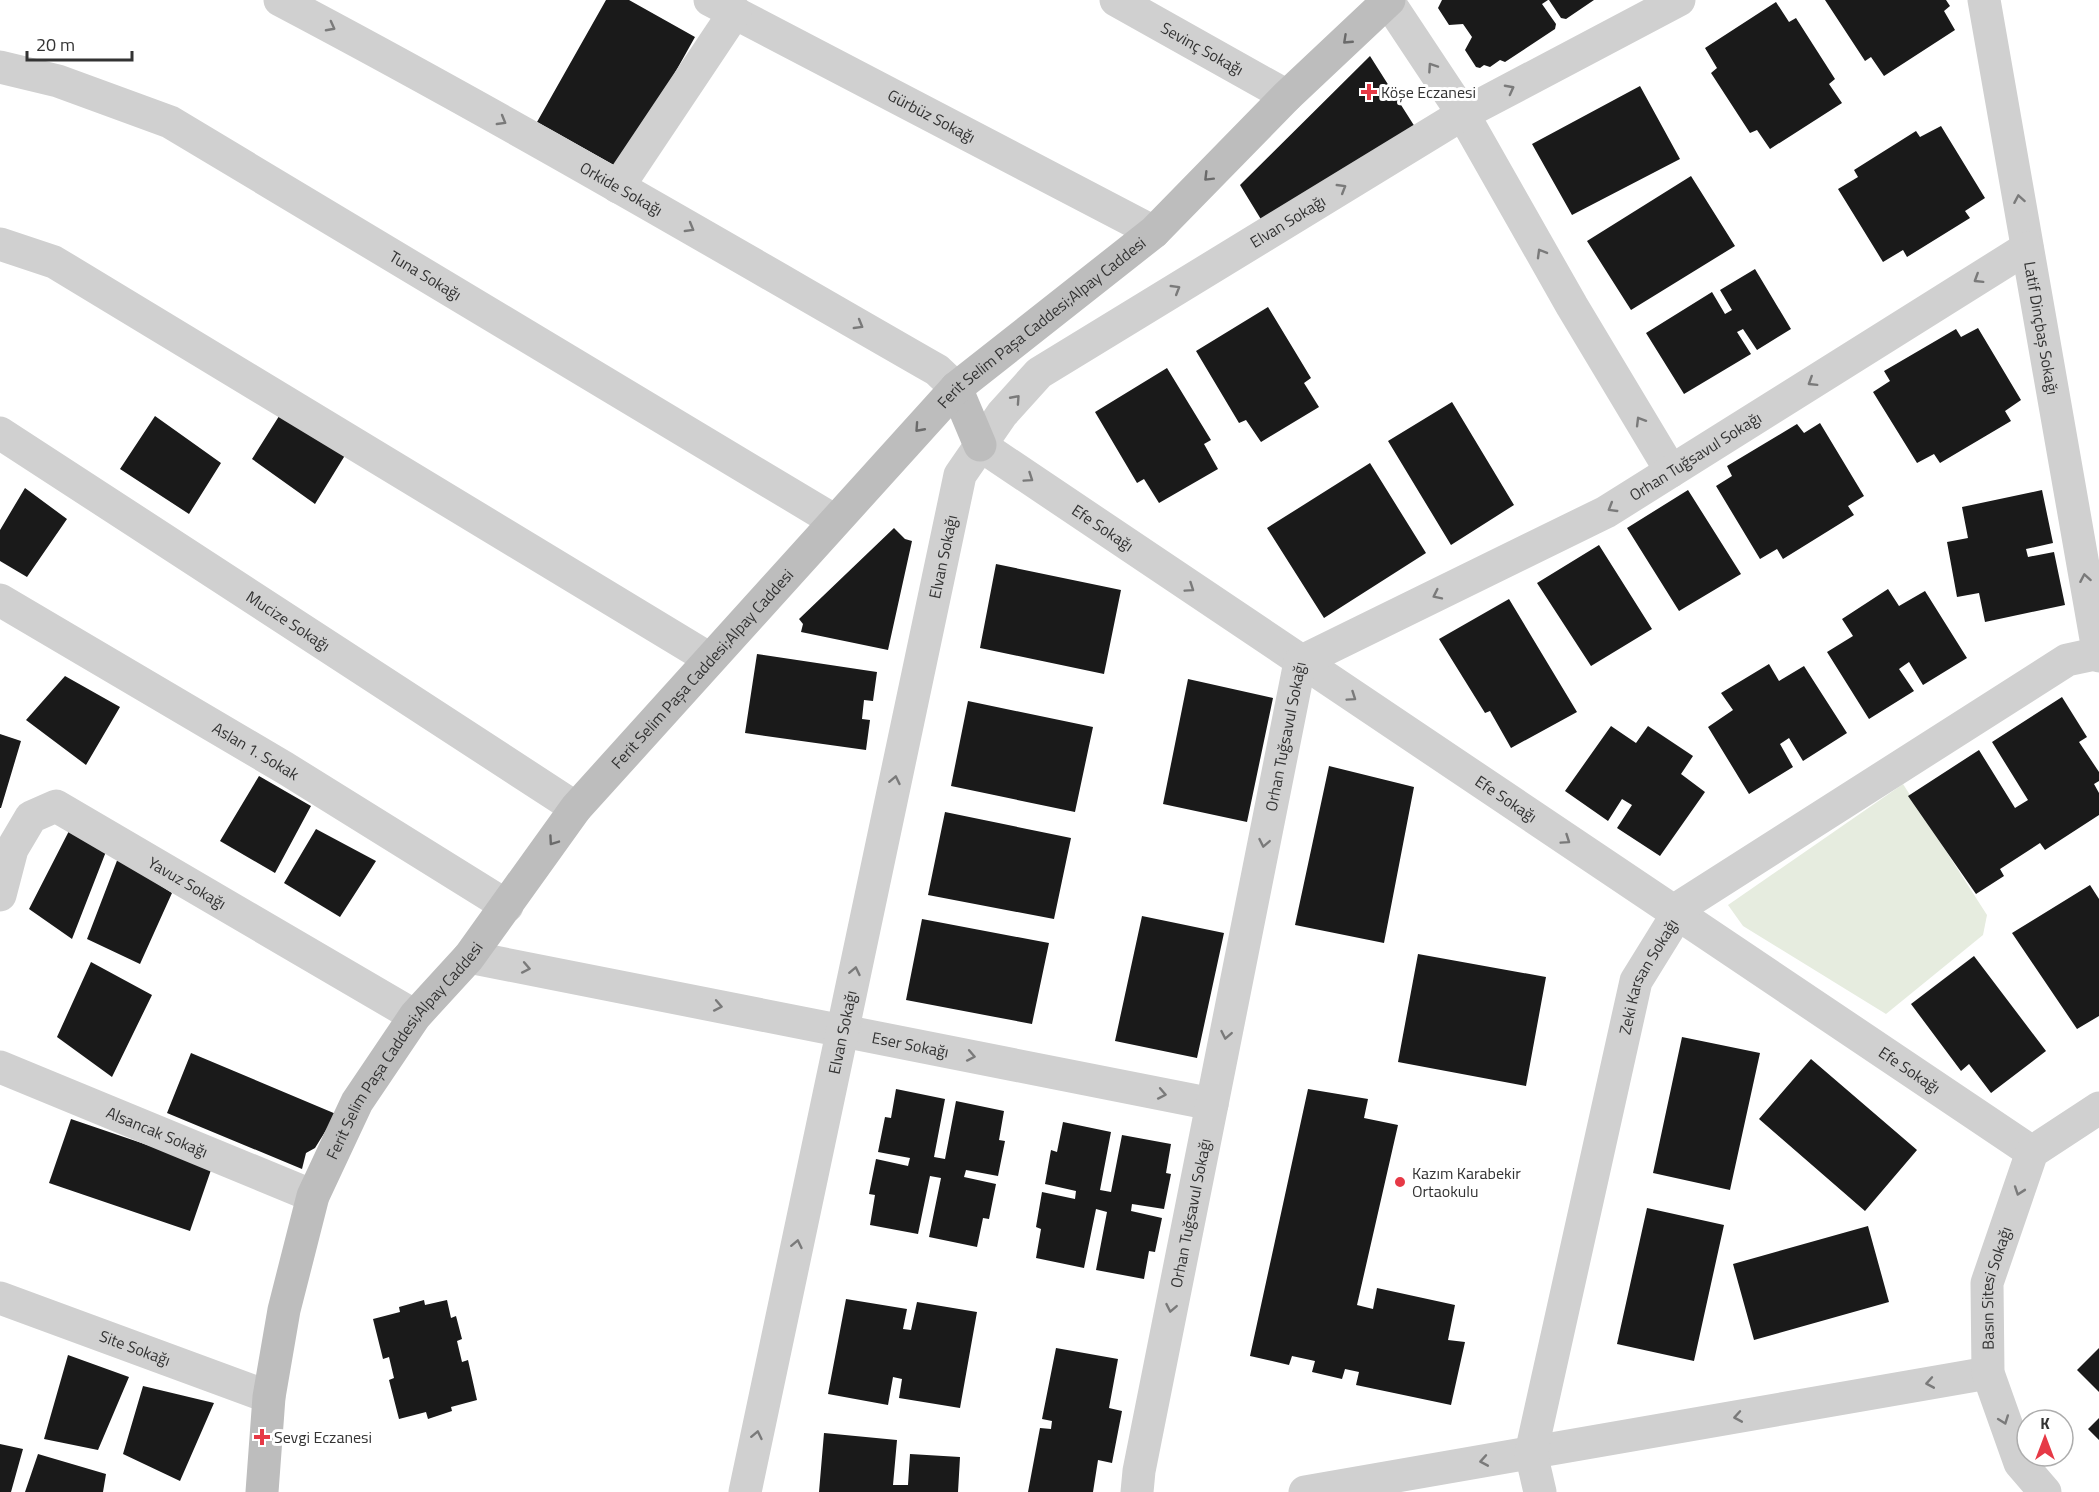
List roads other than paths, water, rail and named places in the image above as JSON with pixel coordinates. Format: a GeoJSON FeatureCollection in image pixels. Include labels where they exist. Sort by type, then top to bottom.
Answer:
{"type":"FeatureCollection","features":[{"type":"Feature","properties":{"kind":"main road","name":"Ferit Selim Paşa Caddesi;Alpay Caddesi"},"geometry":{"type":"LineString","coordinates":[[262,1492],[269,1397],[284,1310],[313,1196],[357,1102],[415,1016],[469,957],[576,808],[956,388],[1154,232],[1287,96],[1389,1]]}},
{"type":"Feature","properties":{"kind":"main road"},"geometry":{"type":"LineString","coordinates":[[956,388],[980,445]]}},
{"type":"Feature","properties":{"kind":"street","name":"Orkide Sokağı"},"geometry":{"type":"LineString","coordinates":[[280,0],[420,74],[937,370],[956,388]]}},
{"type":"Feature","properties":{"kind":"street","name":"Sevinç Sokağı"},"geometry":{"type":"LineString","coordinates":[[1116,0],[1287,96]]}},
{"type":"Feature","properties":{"kind":"street","name":"Elvan Sokağı"},"geometry":{"type":"LineString","coordinates":[[745,1492],[960,475],[1002,414],[1039,373],[1463,114],[1679,0]]}},
{"type":"Feature","properties":{"kind":"street"},"geometry":{"type":"LineString","coordinates":[[1389,1],[1463,114],[1572,306],[1671,471]]}},
{"type":"Feature","properties":{"kind":"street"},"geometry":{"type":"LineString","coordinates":[[618,187],[722,6]]}},
{"type":"Feature","properties":{"kind":"street","name":"Gürbüz Sokağı"},"geometry":{"type":"LineString","coordinates":[[722,6],[1154,232]]}},
{"type":"Feature","properties":{"kind":"street","name":"Latif Dinçbaş Sokağı"},"geometry":{"type":"LineString","coordinates":[[1988,7],[2027,248],[2099,654]]}},
{"type":"Feature","properties":{"kind":"street","name":"Tuna Sokağı"},"geometry":{"type":"LineString","coordinates":[[0,68],[58,81],[170,122],[835,521]]}},
{"type":"Feature","properties":{"kind":"street"},"geometry":{"type":"LineString","coordinates":[[0,244],[54,262],[710,659]]}},
{"type":"Feature","properties":{"kind":"street","name":"Orhan Tuğsavul Sokağı"},"geometry":{"type":"LineString","coordinates":[[1137,1492],[1139,1472],[1300,663],[1606,512],[2027,248]]}},
{"type":"Feature","properties":{"kind":"street","name":"Mucize Sokağı"},"geometry":{"type":"LineString","coordinates":[[0,433],[576,808]]}},
{"type":"Feature","properties":{"kind":"street","name":"Efe Sokağı"},"geometry":{"type":"LineString","coordinates":[[980,445],[1300,663],[2032,1152]]}},
{"type":"Feature","properties":{"kind":"street","name":"Aslan 1. Sokak"},"geometry":{"type":"LineString","coordinates":[[0,600],[285,768],[507,906]]}},
{"type":"Feature","properties":{"kind":"street","name":"Zeki Karsan Sokağı"},"geometry":{"type":"LineString","coordinates":[[1540,1492],[1531,1453],[1636,981],[1683,905],[2067,660],[2099,654]]}},
{"type":"Feature","properties":{"kind":"street","name":"Yavuz Sokağı"},"geometry":{"type":"LineString","coordinates":[[0,895],[6,847],[31,817],[56,806],[415,1016]]}},
{"type":"Feature","properties":{"kind":"street","name":"Eser Sokağı"},"geometry":{"type":"LineString","coordinates":[[469,957],[1212,1104]]}},
{"type":"Feature","properties":{"kind":"street","name":"Alsancak Sokağı"},"geometry":{"type":"LineString","coordinates":[[0,1067],[313,1196]]}},
{"type":"Feature","properties":{"kind":"street"},"geometry":{"type":"LineString","coordinates":[[2032,1152],[2099,1108]]}},
{"type":"Feature","properties":{"kind":"street","name":"Basın Sitesi Sokağı"},"geometry":{"type":"LineString","coordinates":[[2032,1152],[1987,1284],[1988,1373],[2020,1463],[2045,1492]]}},
{"type":"Feature","properties":{"kind":"street","name":"Site Sokağı"},"geometry":{"type":"LineString","coordinates":[[0,1298],[269,1397]]}},
{"type":"Feature","properties":{"kind":"street"},"geometry":{"type":"LineString","coordinates":[[1305,1492],[1988,1373]]}},
{"type":"Feature","properties":{"kind":"place","name":"Köşe Eczanesi"},"geometry":{"type":"Point","coordinates":[1369,92]}},
{"type":"Feature","properties":{"kind":"place","name":"Kazım Karabekir Ortaokulu"},"geometry":{"type":"Point","coordinates":[1400,1182]}},
{"type":"Feature","properties":{"kind":"place","name":"Sevgi Eczanesi"},"geometry":{"type":"Point","coordinates":[262,1437]}}]}
